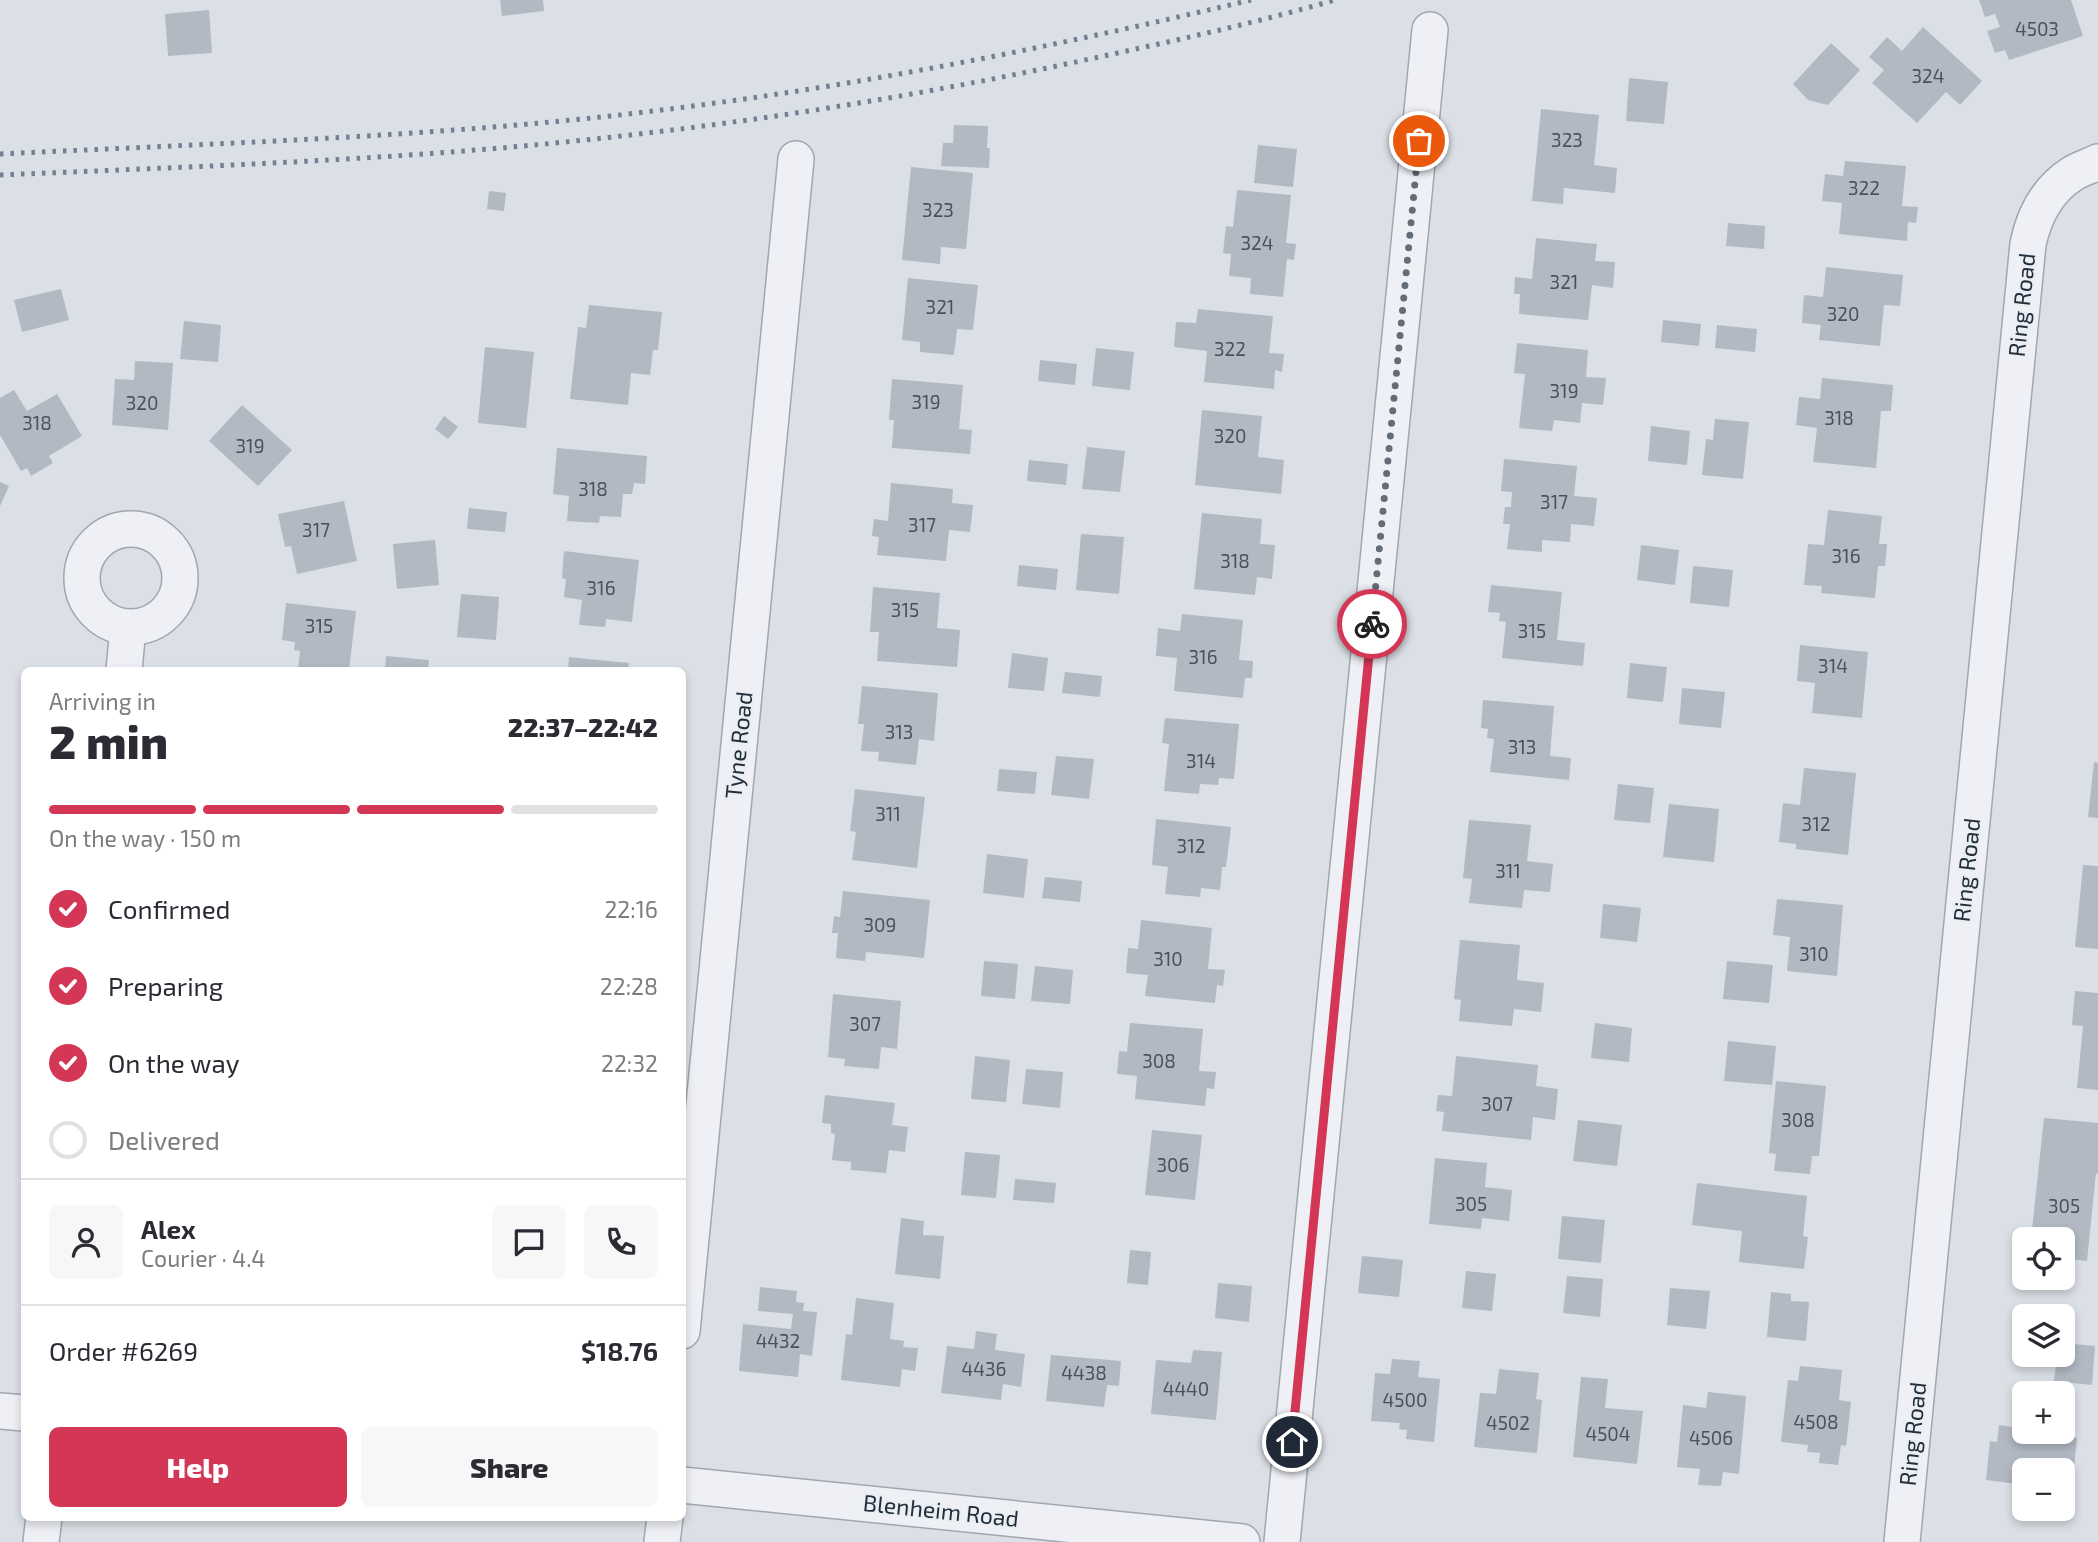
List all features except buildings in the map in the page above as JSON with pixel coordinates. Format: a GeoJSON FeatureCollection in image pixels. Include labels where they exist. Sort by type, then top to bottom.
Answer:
{"type":"FeatureCollection","features":[{"type":"Feature","properties":{"kind":"street"},"geometry":{"type":"LineString","coordinates":[[1282,1542],[1430,30]]}},
{"type":"Feature","properties":{"kind":"street","name":"Tyne Road"},"geometry":{"type":"LineString","coordinates":[[686,1290],[796,159]]}},
{"type":"Feature","properties":{"kind":"street","name":"Ring Road"},"geometry":{"type":"LineString","coordinates":[[1902,1542],[2028,244],[2033,223],[2053,189],[2073,173],[2098,162]]}},
{"type":"Feature","properties":{"kind":"street"},"geometry":{"type":"LineString","coordinates":[[124,667],[128,628]]}},
{"type":"Feature","properties":{"kind":"street"},"geometry":{"type":"LineString","coordinates":[[0,1411],[21,1413]]}},
{"type":"Feature","properties":{"kind":"street","name":"Blenheim Road"},"geometry":{"type":"LineString","coordinates":[[686,1485],[1242,1542]]}},
{"type":"Feature","properties":{"kind":"street"},"geometry":{"type":"LineString","coordinates":[[41,1542],[44,1521]]}},
{"type":"Feature","properties":{"kind":"street"},"geometry":{"type":"LineString","coordinates":[[662,1542],[664,1521]]}},
{"type":"Feature","properties":{"kind":"railway"},"geometry":{"type":"LineString","coordinates":[[0,154],[414,133],[639,113],[815,88],[990,57],[1251,0]]}},
{"type":"Feature","properties":{"kind":"railway"},"geometry":{"type":"LineString","coordinates":[[0,175],[417,154],[555,143],[685,128],[879,100],[1007,76],[1204,34],[1335,0]]}},
{"type":"Feature","properties":{"kind":"way so far"},"geometry":{"type":"LineString","coordinates":[[1372,624],[1419,141]]}},
{"type":"Feature","properties":{"kind":"route"},"geometry":{"type":"LineString","coordinates":[[1292,1442],[1372,624]]}}]}
